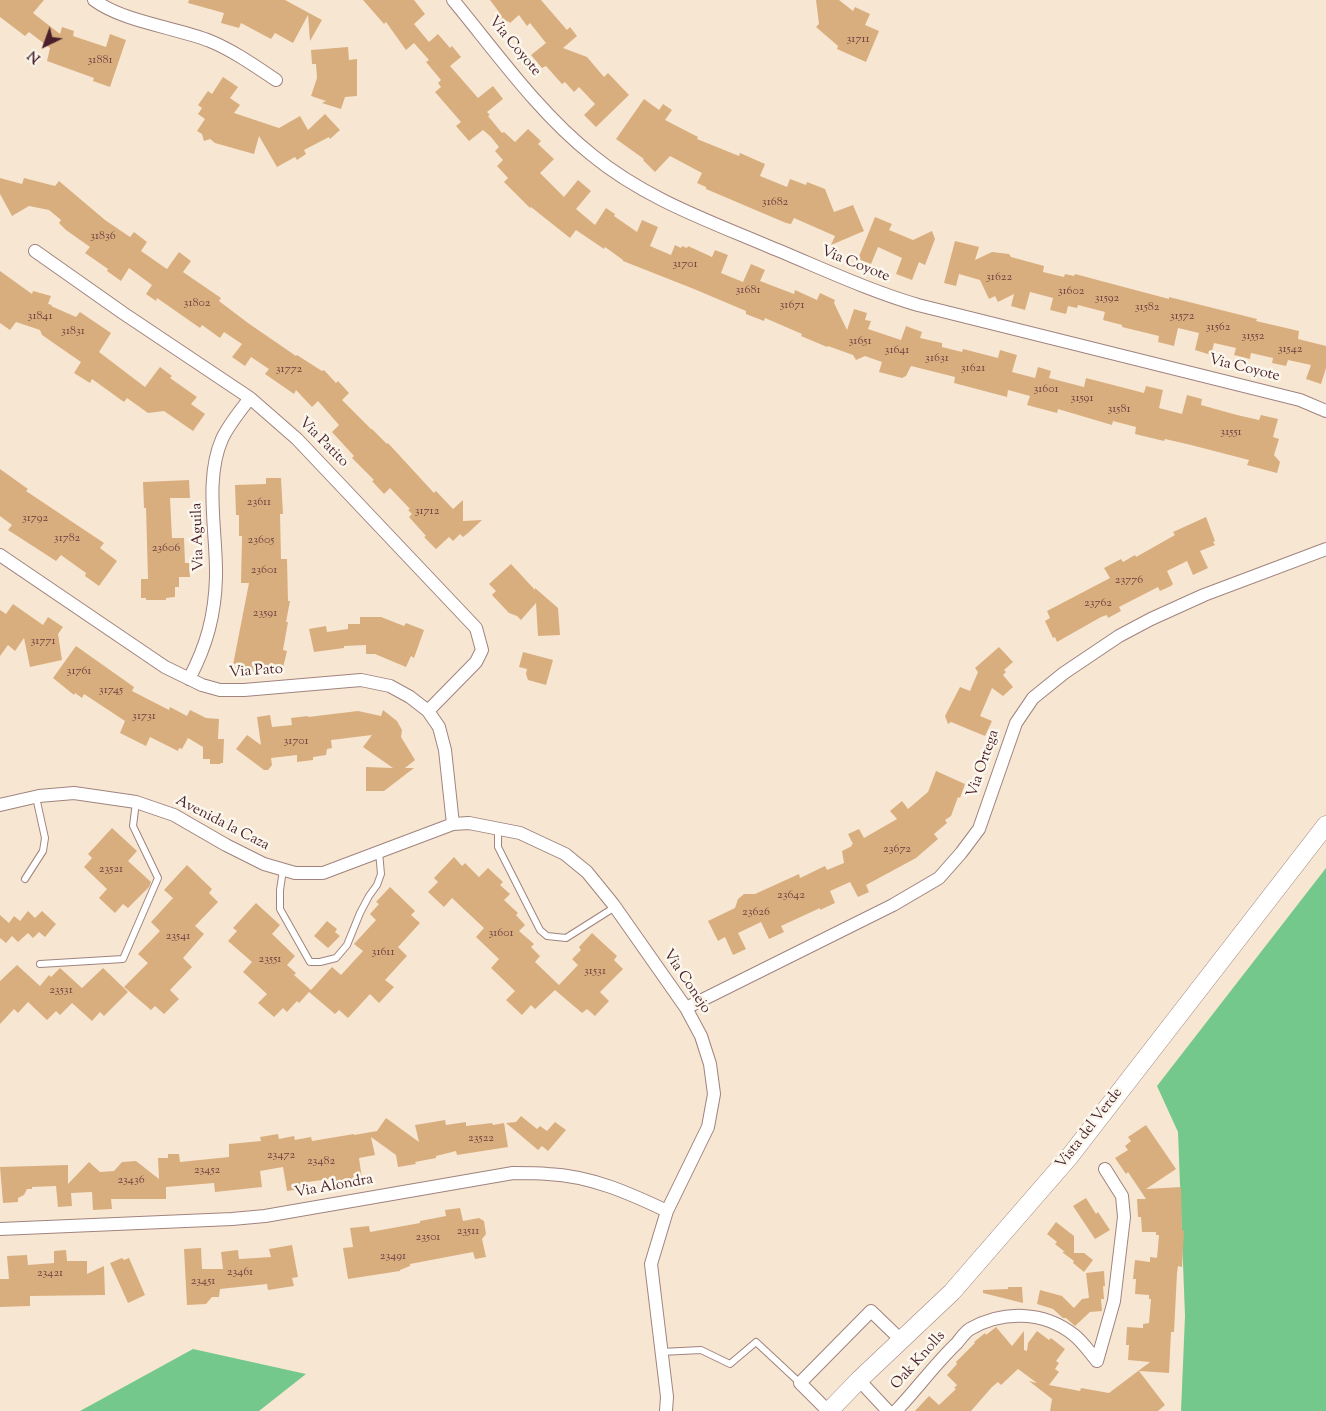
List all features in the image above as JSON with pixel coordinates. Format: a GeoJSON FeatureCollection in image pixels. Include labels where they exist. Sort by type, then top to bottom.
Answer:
{"type":"FeatureCollection","features":[{"type":"Feature","properties":{"kind":"street"},"geometry":{"type":"LineString","coordinates":[[94,0],[101,5],[127,15],[210,41],[239,55],[276,80]]}},
{"type":"Feature","properties":{"kind":"street","name":"Via Coyote"},"geometry":{"type":"LineString","coordinates":[[453,0],[533,96],[591,154],[617,175],[668,202],[858,284],[909,303],[1300,400],[1326,411]]}},
{"type":"Feature","properties":{"kind":"street","name":"Via Patito"},"geometry":{"type":"LineString","coordinates":[[35,250],[123,313],[250,398],[298,439],[476,628],[482,650],[476,662],[428,711]]}},
{"type":"Feature","properties":{"kind":"street","name":"Via Aguila"},"geometry":{"type":"LineString","coordinates":[[189,679],[202,655],[214,611],[216,576],[213,483],[216,459],[222,440],[233,420],[250,398]]}},
{"type":"Feature","properties":{"kind":"street","name":"Via Ortega"},"geometry":{"type":"LineString","coordinates":[[686,1008],[893,905],[939,878],[979,829],[1016,723],[1033,698],[1064,673],[1119,636],[1151,619],[1204,595],[1326,549]]}},
{"type":"Feature","properties":{"kind":"street","name":"Via Pato"},"geometry":{"type":"LineString","coordinates":[[0,555],[165,667],[189,679],[220,690],[244,690],[360,680],[390,686],[428,711],[439,727],[446,750],[453,824]]}},
{"type":"Feature","properties":{"kind":"street","name":"Avenida la Caza"},"geometry":{"type":"LineString","coordinates":[[0,806],[36,797],[74,794],[136,802],[174,815],[264,864],[295,873],[323,873],[453,824]]}},
{"type":"Feature","properties":{"kind":"street","name":"Via Conejo"},"geometry":{"type":"LineString","coordinates":[[453,824],[469,823],[520,833],[565,854],[587,872],[615,907],[686,1008],[701,1036],[710,1064],[714,1094],[708,1127],[667,1211],[651,1264],[667,1398],[666,1411]]}},
{"type":"Feature","properties":{"kind":"street","name":"Vista del Verde"},"geometry":{"type":"LineString","coordinates":[[829,1411],[952,1292],[1070,1156],[1326,825]]}},
{"type":"Feature","properties":{"kind":"street","name":"Oak Knolls"},"geometry":{"type":"LineString","coordinates":[[896,1411],[913,1394],[941,1358],[970,1330],[991,1320],[1016,1314],[1047,1319],[1074,1335],[1097,1361],[1114,1301],[1124,1217],[1122,1196],[1105,1169]]}},
{"type":"Feature","properties":{"kind":"street","name":"Via Alondra"},"geometry":{"type":"LineString","coordinates":[[0,1229],[232,1220],[513,1174],[550,1174],[591,1181],[634,1195],[667,1211]]}},
{"type":"Feature","properties":{"kind":"street"},"geometry":{"type":"LineString","coordinates":[[829,1411],[800,1383],[871,1311],[901,1340]]}},
{"type":"Feature","properties":{"kind":"street"},"geometry":{"type":"LineString","coordinates":[[859,1380],[888,1411]]}},
{"type":"Feature","properties":{"kind":"lane"},"geometry":{"type":"LineString","coordinates":[[25,879],[43,851],[45,838],[36,797]]}},
{"type":"Feature","properties":{"kind":"lane"},"geometry":{"type":"LineString","coordinates":[[40,964],[123,959],[158,878],[133,826],[136,802]]}},
{"type":"Feature","properties":{"kind":"lane"},"geometry":{"type":"LineString","coordinates":[[498,829],[498,847],[540,930],[547,936],[566,938],[615,907]]}},
{"type":"Feature","properties":{"kind":"lane"},"geometry":{"type":"LineString","coordinates":[[283,870],[280,909],[310,962],[320,962],[336,958],[347,945],[360,913],[382,874],[379,852]]}},
{"type":"Feature","properties":{"kind":"lane"},"geometry":{"type":"LineString","coordinates":[[661,1352],[701,1350],[730,1364],[756,1342],[800,1383]]}},
{"type":"Feature","properties":{"kind":"green space"},"geometry":{"type":"Polygon","coordinates":[[[1326,868],[1326,1411],[1181,1411],[1185,1316],[1178,1132],[1157,1086],[1326,868]]]}},
{"type":"Feature","properties":{"kind":"green space"},"geometry":{"type":"Polygon","coordinates":[[[193,1349],[306,1374],[259,1411],[80,1411],[193,1349]]]}},
{"type":"Feature","properties":{"kind":"building"},"geometry":{"type":"Polygon","coordinates":[[[0,0],[44,0],[33,13],[60,34],[62,27],[74,31],[73,36],[106,47],[110,34],[126,40],[110,87],[93,81],[94,78],[47,61],[50,48],[29,32],[25,36],[0,17],[0,0]]]}},
{"type":"Feature","properties":{"kind":"building"},"geometry":{"type":"Polygon","coordinates":[[[189,0],[285,0],[322,20],[310,41],[308,15],[293,43],[275,33],[271,39],[241,23],[239,28],[221,23],[224,13],[188,3],[189,0]]]}},
{"type":"Feature","properties":{"kind":"building"},"geometry":{"type":"Polygon","coordinates":[[[363,0],[414,0],[425,14],[414,24],[429,42],[438,34],[450,48],[452,46],[461,57],[450,66],[478,98],[493,86],[503,99],[487,112],[490,115],[488,116],[502,133],[504,132],[515,142],[528,129],[541,141],[538,144],[554,159],[540,173],[564,197],[578,180],[591,191],[576,209],[595,225],[606,208],[637,232],[642,220],[658,227],[650,246],[671,255],[675,245],[681,248],[682,246],[687,248],[688,246],[712,257],[715,250],[728,255],[721,273],[743,282],[751,264],[765,270],[760,281],[794,294],[795,290],[817,300],[820,293],[835,300],[834,303],[847,330],[854,309],[867,313],[865,320],[871,321],[868,329],[901,340],[906,326],[922,332],[920,338],[942,343],[942,347],[962,352],[963,349],[998,358],[1000,350],[1017,355],[1012,372],[1035,378],[1038,367],[1051,371],[1049,378],[1084,387],[1086,378],[1144,393],[1146,386],[1163,390],[1159,408],[1182,414],[1187,395],[1202,399],[1201,405],[1237,415],[1259,420],[1261,415],[1278,419],[1273,437],[1279,439],[1274,455],[1280,462],[1277,473],[1247,465],[1249,460],[1165,439],[1164,441],[1135,434],[1136,427],[1113,421],[1112,425],[1058,409],[1057,413],[1027,405],[1030,396],[1008,390],[1007,397],[954,383],[955,377],[911,366],[906,376],[902,378],[879,372],[882,362],[865,356],[856,360],[853,355],[827,347],[765,318],[764,321],[746,314],[746,311],[623,261],[605,247],[604,249],[576,230],[570,238],[530,208],[504,182],[508,178],[497,166],[503,160],[495,151],[499,147],[483,130],[469,141],[456,126],[461,122],[435,92],[441,87],[438,83],[441,80],[426,62],[429,60],[414,43],[406,50],[386,22],[384,24],[363,0]]]}},
{"type":"Feature","properties":{"kind":"building"},"geometry":{"type":"Polygon","coordinates":[[[490,0],[541,0],[567,30],[570,27],[577,36],[563,48],[587,57],[604,77],[608,73],[629,95],[596,127],[584,115],[595,104],[579,87],[574,92],[565,82],[562,84],[546,66],[542,68],[531,55],[546,43],[530,23],[527,26],[519,15],[510,23],[508,21],[502,26],[494,16],[499,12],[490,0]]]}},
{"type":"Feature","properties":{"kind":"building"},"geometry":{"type":"Polygon","coordinates":[[[816,0],[839,0],[853,11],[855,7],[870,14],[865,25],[879,31],[866,62],[837,49],[838,46],[816,27],[819,24],[816,0]]]}},
{"type":"Feature","properties":{"kind":"building"},"geometry":{"type":"Polygon","coordinates":[[[348,47],[349,60],[357,59],[357,96],[345,97],[341,109],[322,103],[326,101],[311,96],[317,78],[316,64],[312,64],[311,50],[348,47]]]}},
{"type":"Feature","properties":{"kind":"building"},"geometry":{"type":"Polygon","coordinates":[[[223,77],[238,87],[230,98],[240,105],[234,113],[279,128],[300,116],[308,130],[325,114],[340,130],[330,139],[329,137],[304,150],[306,154],[297,160],[295,157],[277,167],[259,136],[254,154],[215,143],[210,139],[204,141],[202,134],[197,131],[205,119],[198,114],[202,108],[198,105],[208,91],[212,94],[223,77]]]}},
{"type":"Feature","properties":{"kind":"building"},"geometry":{"type":"Polygon","coordinates":[[[644,99],[659,110],[663,104],[672,110],[665,120],[698,137],[697,139],[739,156],[740,153],[765,164],[760,176],[787,187],[790,179],[806,185],[807,182],[825,189],[834,212],[853,205],[864,231],[831,245],[835,236],[794,218],[791,224],[786,223],[706,189],[706,187],[697,183],[702,173],[670,156],[655,172],[644,159],[616,139],[644,99]]]}},
{"type":"Feature","properties":{"kind":"building"},"geometry":{"type":"Polygon","coordinates":[[[0,178],[22,184],[24,178],[55,186],[59,181],[105,220],[130,237],[134,232],[147,242],[141,251],[167,269],[179,252],[191,261],[183,272],[221,298],[219,301],[248,323],[296,356],[322,371],[324,370],[336,383],[338,381],[349,393],[342,400],[388,443],[434,493],[436,491],[453,509],[463,500],[463,521],[482,520],[463,537],[460,534],[453,541],[449,537],[436,549],[409,517],[412,514],[408,510],[410,509],[390,488],[384,494],[372,481],[374,480],[352,458],[354,456],[332,432],[339,425],[318,401],[312,407],[296,390],[294,394],[265,374],[269,369],[251,357],[245,366],[232,357],[242,344],[224,332],[220,338],[202,325],[200,328],[157,298],[156,301],[146,294],[152,285],[129,268],[121,281],[85,253],[90,247],[66,230],[59,223],[61,220],[49,210],[29,206],[12,216],[0,194],[0,178]]]}},
{"type":"Feature","properties":{"kind":"building"},"geometry":{"type":"Polygon","coordinates":[[[875,217],[892,224],[889,230],[913,240],[932,231],[935,239],[925,265],[919,262],[912,280],[896,274],[902,258],[878,247],[871,264],[858,259],[875,217]]]}},
{"type":"Feature","properties":{"kind":"building"},"geometry":{"type":"Polygon","coordinates":[[[955,241],[979,247],[975,260],[992,252],[1009,254],[1011,257],[1044,266],[1043,272],[1064,277],[1065,274],[1074,276],[1075,274],[1299,331],[1298,339],[1326,346],[1326,368],[1321,384],[1306,379],[1311,365],[1288,360],[1286,366],[1272,363],[1273,358],[1251,353],[1250,359],[1234,355],[1236,348],[1214,343],[1211,355],[1195,350],[1199,333],[1178,328],[1174,346],[1158,342],[1159,336],[1122,327],[1122,325],[1103,320],[1105,312],[1078,305],[1077,308],[1068,306],[1066,314],[1050,310],[1053,298],[1030,292],[1025,310],[1011,306],[1014,294],[998,302],[995,296],[989,299],[980,280],[959,274],[956,286],[944,283],[955,241]]]}},
{"type":"Feature","properties":{"kind":"building"},"geometry":{"type":"Polygon","coordinates":[[[0,271],[32,294],[33,291],[51,296],[48,304],[51,306],[76,317],[80,312],[111,333],[99,352],[145,387],[160,367],[172,376],[170,378],[197,397],[191,404],[205,414],[193,431],[164,411],[148,413],[127,398],[124,402],[92,379],[90,383],[74,373],[81,362],[42,335],[40,330],[16,322],[10,330],[0,323],[0,271]]]}},
{"type":"Feature","properties":{"kind":"building"},"geometry":{"type":"Polygon","coordinates":[[[0,469],[28,489],[26,491],[104,543],[100,548],[117,561],[99,586],[85,576],[86,573],[61,555],[56,561],[8,530],[12,525],[0,516],[0,469]]]}},
{"type":"Feature","properties":{"kind":"building"},"geometry":{"type":"Polygon","coordinates":[[[266,478],[281,478],[283,514],[280,514],[281,559],[287,559],[288,601],[290,601],[283,650],[287,651],[282,672],[275,670],[274,673],[262,670],[261,673],[252,671],[251,674],[232,670],[249,583],[241,583],[242,536],[239,536],[239,515],[236,515],[235,485],[266,484],[266,478]]]}},
{"type":"Feature","properties":{"kind":"building"},"geometry":{"type":"Polygon","coordinates":[[[189,480],[190,498],[170,498],[172,538],[184,538],[185,563],[189,563],[190,577],[179,577],[179,587],[175,587],[175,597],[166,598],[166,600],[146,600],[146,598],[141,598],[141,579],[148,579],[146,508],[144,508],[143,482],[189,480]]]}},
{"type":"Feature","properties":{"kind":"building"},"geometry":{"type":"Polygon","coordinates":[[[1206,517],[1215,541],[1213,542],[1215,545],[1200,551],[1208,568],[1193,575],[1187,561],[1167,571],[1173,584],[1171,586],[1160,591],[1158,587],[1119,607],[1121,611],[1108,618],[1107,615],[1101,617],[1057,642],[1055,637],[1053,638],[1045,621],[1050,618],[1047,611],[1110,578],[1104,568],[1121,559],[1123,562],[1135,555],[1136,557],[1175,535],[1173,532],[1206,517]]]}},
{"type":"Feature","properties":{"kind":"building"},"geometry":{"type":"Polygon","coordinates":[[[511,564],[535,590],[535,588],[558,608],[560,635],[538,636],[536,603],[521,620],[509,613],[492,595],[496,591],[489,584],[511,564]]]}},
{"type":"Feature","properties":{"kind":"building"},"geometry":{"type":"Polygon","coordinates":[[[13,604],[43,625],[48,617],[63,627],[58,634],[62,660],[30,667],[24,638],[15,651],[8,645],[0,656],[0,610],[6,614],[13,604]]]}},
{"type":"Feature","properties":{"kind":"building"},"geometry":{"type":"Polygon","coordinates":[[[360,617],[381,617],[404,626],[406,623],[424,630],[414,658],[411,656],[406,667],[375,654],[366,654],[366,645],[344,646],[344,648],[314,652],[309,629],[326,626],[327,632],[348,629],[348,624],[360,624],[360,617]]]}},
{"type":"Feature","properties":{"kind":"building"},"geometry":{"type":"Polygon","coordinates":[[[76,646],[134,687],[132,691],[169,710],[170,707],[187,716],[190,710],[206,718],[219,719],[218,739],[224,739],[223,763],[210,764],[210,759],[203,759],[203,747],[188,738],[182,749],[179,748],[178,751],[150,737],[146,746],[120,733],[125,721],[84,694],[82,698],[75,693],[74,695],[53,678],[76,646]]]}},
{"type":"Feature","properties":{"kind":"building"},"geometry":{"type":"Polygon","coordinates":[[[999,647],[1013,662],[1004,670],[1006,672],[1003,675],[1013,687],[1003,696],[992,688],[980,716],[992,721],[985,736],[951,722],[948,724],[945,716],[960,687],[970,691],[978,672],[975,668],[999,647]]]}},
{"type":"Feature","properties":{"kind":"building"},"geometry":{"type":"Polygon","coordinates":[[[523,652],[553,660],[546,685],[528,680],[527,669],[519,667],[523,652]]]}},
{"type":"Feature","properties":{"kind":"building"},"geometry":{"type":"Polygon","coordinates":[[[383,710],[397,721],[402,730],[401,737],[415,760],[405,768],[414,768],[384,791],[366,791],[366,767],[393,768],[363,747],[372,735],[331,740],[332,748],[327,749],[326,755],[313,757],[313,760],[297,762],[297,755],[271,758],[272,765],[268,770],[264,770],[236,749],[247,735],[261,745],[257,717],[270,715],[272,727],[292,725],[291,718],[358,711],[381,716],[383,710]]]}},
{"type":"Feature","properties":{"kind":"building"},"geometry":{"type":"Polygon","coordinates":[[[936,771],[965,784],[951,816],[945,820],[947,823],[934,834],[938,839],[916,858],[866,885],[869,892],[858,897],[850,882],[830,891],[835,903],[781,926],[784,932],[769,939],[761,922],[738,933],[746,949],[733,955],[725,937],[718,941],[708,921],[735,908],[738,899],[744,894],[755,894],[799,874],[800,878],[825,866],[827,870],[844,863],[842,851],[853,844],[848,834],[859,829],[864,838],[897,819],[890,811],[902,801],[908,809],[928,792],[936,771]]]}},
{"type":"Feature","properties":{"kind":"building"},"geometry":{"type":"Polygon","coordinates":[[[112,828],[137,851],[128,861],[151,882],[149,887],[128,908],[123,904],[115,913],[99,898],[107,889],[84,867],[92,858],[88,854],[112,828]]]}},
{"type":"Feature","properties":{"kind":"building"},"geometry":{"type":"Polygon","coordinates":[[[454,857],[462,866],[465,863],[479,877],[488,868],[503,882],[500,885],[510,894],[504,900],[518,913],[516,915],[525,925],[519,931],[534,944],[531,947],[540,956],[535,962],[559,985],[578,965],[572,959],[581,950],[579,947],[592,933],[617,956],[614,960],[623,969],[600,992],[609,1001],[595,1016],[587,1009],[582,1013],[555,990],[535,1009],[531,1005],[522,1015],[506,1000],[515,991],[491,968],[499,959],[476,937],[484,928],[452,898],[444,907],[428,892],[438,882],[434,878],[454,857]]]}},
{"type":"Feature","properties":{"kind":"building"},"geometry":{"type":"Polygon","coordinates":[[[187,865],[212,889],[209,893],[218,902],[195,926],[204,934],[183,958],[192,967],[170,990],[179,999],[164,1014],[155,1006],[151,1010],[124,987],[148,963],[138,954],[160,931],[151,922],[173,898],[164,890],[187,865]]]}},
{"type":"Feature","properties":{"kind":"building"},"geometry":{"type":"Polygon","coordinates":[[[390,887],[415,911],[411,915],[420,923],[398,947],[407,956],[385,980],[394,987],[379,1003],[370,994],[348,1018],[339,1010],[335,1014],[309,992],[287,1012],[283,1008],[274,1017],[258,1003],[267,994],[243,972],[252,962],[228,941],[237,931],[233,928],[256,903],[280,925],[272,934],[295,956],[287,965],[296,973],[294,975],[311,990],[332,967],[341,975],[363,951],[354,944],[376,920],[370,914],[379,904],[376,902],[390,887]]]}},
{"type":"Feature","properties":{"kind":"building"},"geometry":{"type":"Polygon","coordinates":[[[28,911],[35,918],[42,911],[56,924],[45,937],[39,932],[33,938],[28,933],[18,942],[12,936],[6,943],[0,938],[0,915],[9,923],[14,916],[20,921],[28,911]]]}},
{"type":"Feature","properties":{"kind":"building"},"geometry":{"type":"Polygon","coordinates":[[[327,921],[337,929],[335,932],[340,936],[328,948],[314,936],[327,921]]]}},
{"type":"Feature","properties":{"kind":"building"},"geometry":{"type":"Polygon","coordinates":[[[17,965],[40,986],[49,975],[51,977],[60,968],[82,988],[103,968],[128,992],[104,1016],[100,1012],[92,1021],[72,1003],[60,1015],[56,1011],[47,1020],[28,1002],[18,1013],[14,1009],[0,1024],[0,981],[17,965]]]}},
{"type":"Feature","properties":{"kind":"building"},"geometry":{"type":"Polygon","coordinates":[[[521,1116],[537,1129],[540,1126],[547,1131],[555,1122],[566,1130],[548,1151],[542,1146],[538,1150],[506,1123],[516,1122],[521,1116]]]}},
{"type":"Feature","properties":{"kind":"building"},"geometry":{"type":"Polygon","coordinates":[[[386,1118],[419,1142],[415,1125],[445,1120],[446,1125],[466,1122],[466,1126],[504,1123],[508,1147],[457,1155],[456,1151],[436,1156],[436,1158],[415,1162],[416,1164],[398,1167],[396,1155],[371,1137],[375,1155],[359,1158],[362,1179],[332,1182],[329,1179],[301,1183],[302,1189],[287,1191],[283,1167],[260,1171],[262,1187],[215,1192],[214,1183],[166,1187],[166,1199],[111,1199],[112,1209],[93,1210],[92,1192],[71,1193],[72,1206],[58,1207],[56,1186],[32,1187],[32,1189],[27,1189],[24,1195],[18,1198],[18,1202],[3,1203],[0,1167],[68,1165],[68,1184],[89,1162],[100,1172],[114,1171],[122,1162],[136,1161],[159,1179],[158,1158],[168,1158],[168,1154],[179,1154],[180,1162],[229,1157],[229,1144],[261,1141],[260,1137],[278,1134],[279,1139],[294,1136],[295,1140],[311,1137],[312,1141],[354,1135],[377,1131],[386,1118]]]}},
{"type":"Feature","properties":{"kind":"building"},"geometry":{"type":"Polygon","coordinates":[[[1146,1125],[1176,1169],[1146,1189],[1181,1187],[1182,1231],[1184,1230],[1182,1267],[1178,1266],[1177,1273],[1174,1332],[1171,1332],[1169,1373],[1139,1371],[1165,1405],[1158,1411],[1050,1411],[1052,1399],[1029,1381],[1037,1383],[1018,1369],[1001,1385],[998,1382],[992,1387],[971,1411],[915,1411],[929,1396],[939,1405],[956,1389],[954,1388],[957,1385],[947,1375],[974,1342],[996,1327],[1012,1346],[1024,1331],[1024,1350],[1027,1351],[1028,1343],[1037,1331],[1049,1340],[1051,1338],[1065,1349],[1056,1361],[1059,1363],[1055,1369],[1059,1372],[1049,1385],[1080,1391],[1081,1388],[1109,1393],[1150,1362],[1128,1360],[1129,1345],[1126,1345],[1127,1327],[1143,1328],[1143,1324],[1149,1323],[1151,1299],[1149,1299],[1149,1295],[1135,1294],[1136,1279],[1133,1279],[1135,1260],[1150,1262],[1150,1257],[1157,1258],[1159,1235],[1156,1235],[1156,1232],[1142,1232],[1141,1217],[1138,1217],[1137,1199],[1146,1199],[1128,1172],[1126,1174],[1115,1158],[1128,1150],[1125,1146],[1131,1141],[1128,1137],[1146,1125]]]}},
{"type":"Feature","properties":{"kind":"building"},"geometry":{"type":"Polygon","coordinates":[[[1086,1198],[1096,1214],[1098,1212],[1110,1230],[1095,1239],[1073,1206],[1086,1198]]]}},
{"type":"Feature","properties":{"kind":"building"},"geometry":{"type":"Polygon","coordinates":[[[460,1208],[463,1221],[479,1218],[484,1221],[486,1234],[482,1239],[486,1257],[475,1259],[473,1252],[410,1264],[410,1266],[400,1271],[348,1279],[343,1248],[353,1247],[350,1228],[369,1226],[370,1232],[420,1223],[420,1221],[446,1216],[445,1210],[460,1208]]]}},
{"type":"Feature","properties":{"kind":"building"},"geometry":{"type":"Polygon","coordinates":[[[1056,1222],[1074,1236],[1074,1253],[1084,1253],[1093,1260],[1084,1272],[1062,1252],[1065,1252],[1047,1234],[1056,1222]]]}},
{"type":"Feature","properties":{"kind":"building"},"geometry":{"type":"Polygon","coordinates":[[[292,1245],[298,1277],[292,1278],[294,1286],[268,1290],[267,1284],[220,1289],[219,1297],[212,1297],[206,1304],[187,1305],[184,1249],[201,1248],[202,1269],[223,1269],[221,1252],[238,1250],[239,1259],[271,1257],[269,1249],[292,1245]]]}},
{"type":"Feature","properties":{"kind":"building"},"geometry":{"type":"Polygon","coordinates":[[[66,1250],[67,1261],[87,1261],[87,1274],[104,1266],[105,1295],[30,1296],[30,1306],[0,1307],[0,1279],[9,1279],[7,1256],[27,1255],[28,1265],[54,1263],[54,1251],[66,1250]]]}},
{"type":"Feature","properties":{"kind":"building"},"geometry":{"type":"Polygon","coordinates":[[[122,1258],[124,1260],[129,1258],[145,1295],[128,1303],[110,1263],[122,1258]]]}},
{"type":"Feature","properties":{"kind":"building"},"geometry":{"type":"Polygon","coordinates":[[[1104,1271],[1105,1286],[1103,1286],[1104,1299],[1101,1299],[1102,1311],[1090,1312],[1075,1326],[1053,1309],[1037,1304],[1040,1290],[1062,1296],[1074,1308],[1082,1299],[1089,1298],[1086,1273],[1104,1271]]]}},
{"type":"Feature","properties":{"kind":"building"},"geometry":{"type":"Polygon","coordinates":[[[1008,1287],[1022,1287],[1023,1303],[983,1293],[983,1290],[1008,1289],[1008,1287]]]}}]}
